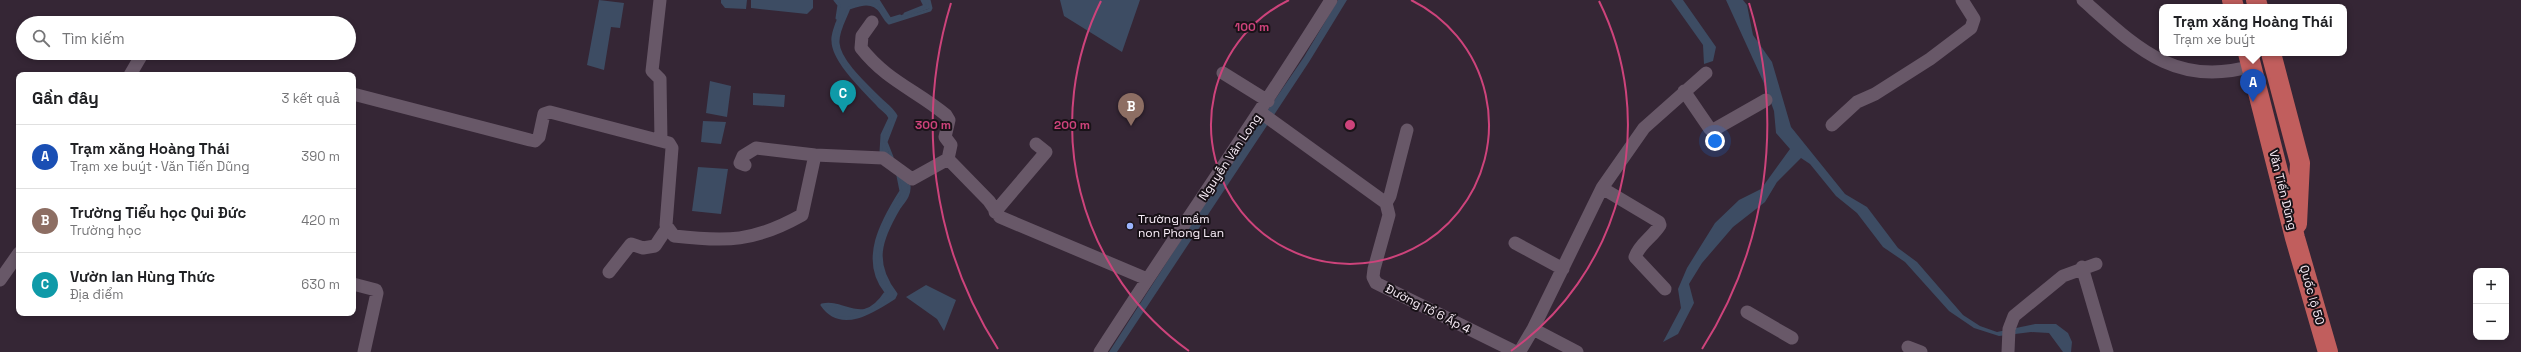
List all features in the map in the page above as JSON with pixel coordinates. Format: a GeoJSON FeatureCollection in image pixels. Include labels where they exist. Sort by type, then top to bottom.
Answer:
{"type":"FeatureCollection","features":[{"type":"Feature","properties":{"kind":"highway","name":"Văn Tiến Dũng"},"geometry":{"type":"LineString","coordinates":[[2272,56],[2300,163],[2299,211],[2296,238]]}},
{"type":"Feature","properties":{"kind":"highway","name":"Văn Tiến Dũng"},"geometry":{"type":"LineString","coordinates":[[2250,60],[2296,238]]}},
{"type":"Feature","properties":{"kind":"highway","name":"Quốc lộ 50"},"geometry":{"type":"LineString","coordinates":[[2296,238],[2328,352]]}},
{"type":"Feature","properties":{"kind":"street"},"geometry":{"type":"LineString","coordinates":[[660,0],[652,71],[660,79],[661,141]]}},
{"type":"Feature","properties":{"kind":"street","name":"Nguyễn Văn Long"},"geometry":{"type":"LineString","coordinates":[[1100,352],[1147,278],[1264,106],[1332,0]]}},
{"type":"Feature","properties":{"kind":"street"},"geometry":{"type":"LineString","coordinates":[[1832,125],[1858,102],[1874,94],[1930,59],[1971,28],[1974,19],[1962,0]]}},
{"type":"Feature","properties":{"kind":"street"},"geometry":{"type":"LineString","coordinates":[[2083,0],[2124,36],[2169,66],[2191,70],[2231,72],[2250,60]]}},
{"type":"Feature","properties":{"kind":"street"},"geometry":{"type":"LineString","coordinates":[[745,165],[740,163],[743,156],[756,148],[815,155],[883,158],[905,176],[916,179],[948,159],[951,145],[945,137],[949,120],[946,115],[909,91],[874,64],[861,48],[862,36],[872,22]]}},
{"type":"Feature","properties":{"kind":"street"},"geometry":{"type":"LineString","coordinates":[[132,72],[138,60]]}},
{"type":"Feature","properties":{"kind":"street"},"geometry":{"type":"LineString","coordinates":[[1223,73],[1386,203],[1390,196],[1407,130]]}},
{"type":"Feature","properties":{"kind":"street"},"geometry":{"type":"LineString","coordinates":[[1577,352],[1533,329],[1602,188],[1644,128],[1706,73]]}},
{"type":"Feature","properties":{"kind":"street"},"geometry":{"type":"LineString","coordinates":[[1684,92],[1705,124],[1712,129],[1766,100]]}},
{"type":"Feature","properties":{"kind":"street"},"geometry":{"type":"LineString","coordinates":[[356,95],[535,141],[539,137],[544,114],[550,112],[669,143],[672,148],[667,228],[655,246],[643,248],[631,244],[609,272]]}},
{"type":"Feature","properties":{"kind":"street"},"geometry":{"type":"LineString","coordinates":[[995,212],[1046,152],[1036,144]]}},
{"type":"Feature","properties":{"kind":"street"},"geometry":{"type":"LineString","coordinates":[[667,228],[674,236],[713,241],[752,237],[776,229],[802,216],[815,155]]}},
{"type":"Feature","properties":{"kind":"street"},"geometry":{"type":"LineString","coordinates":[[948,159],[989,201],[1000,218],[1147,278]]}},
{"type":"Feature","properties":{"kind":"street"},"geometry":{"type":"LineString","coordinates":[[1602,188],[1659,222],[1660,226],[1641,245],[1635,257],[1665,289]]}},
{"type":"Feature","properties":{"kind":"street","name":"Đường Tổ 6 Ấp 4"},"geometry":{"type":"LineString","coordinates":[[1386,203],[1389,215],[1374,269],[1373,277],[1376,282],[1512,352],[1520,351],[1533,329]]}},
{"type":"Feature","properties":{"kind":"street"},"geometry":{"type":"LineString","coordinates":[[1516,243],[1563,269]]}},
{"type":"Feature","properties":{"kind":"street"},"geometry":{"type":"LineString","coordinates":[[0,280],[16,257]]}},
{"type":"Feature","properties":{"kind":"street"},"geometry":{"type":"LineString","coordinates":[[2008,352],[2009,329],[2014,316],[2063,276],[2082,267],[2096,264]]}},
{"type":"Feature","properties":{"kind":"street"},"geometry":{"type":"LineString","coordinates":[[2082,267],[2107,352]]}},
{"type":"Feature","properties":{"kind":"street"},"geometry":{"type":"LineString","coordinates":[[356,285],[376,290],[377,293],[364,352]]}},
{"type":"Feature","properties":{"kind":"street"},"geometry":{"type":"LineString","coordinates":[[1747,312],[1792,338]]}},
{"type":"Feature","properties":{"kind":"street"},"geometry":{"type":"LineString","coordinates":[[1908,347],[1921,352]]}},
{"type":"Feature","properties":{"kind":"water"},"geometry":{"type":"Polygon","coordinates":[[[599,0],[624,3],[620,28],[611,27],[604,70],[587,65],[599,0]]]}},
{"type":"Feature","properties":{"kind":"water"},"geometry":{"type":"Polygon","coordinates":[[[721,0],[747,0],[746,9],[725,8],[721,3],[721,0]]]}},
{"type":"Feature","properties":{"kind":"water"},"geometry":{"type":"Polygon","coordinates":[[[751,0],[813,0],[813,8],[807,14],[751,8],[751,0]]]}},
{"type":"Feature","properties":{"kind":"water"},"geometry":{"type":"Polygon","coordinates":[[[835,0],[878,0],[891,19],[925,6],[922,0],[929,0],[931,8],[889,23],[886,21],[878,8],[871,4],[858,5],[849,8],[839,34],[838,43],[843,58],[861,80],[891,109],[896,116],[888,136],[888,148],[890,154],[905,176],[909,188],[907,197],[898,210],[887,232],[881,252],[881,262],[884,272],[888,283],[896,294],[890,301],[875,310],[851,318],[835,316],[828,312],[822,305],[838,306],[862,311],[870,309],[878,303],[886,292],[875,271],[875,249],[877,238],[893,205],[900,195],[901,186],[900,181],[894,171],[881,154],[882,135],[890,118],[889,115],[842,64],[833,47],[839,5],[835,0]]]}},
{"type":"Feature","properties":{"kind":"water"},"geometry":{"type":"Polygon","coordinates":[[[1060,0],[1140,0],[1122,52],[1064,16],[1060,0]]]}},
{"type":"Feature","properties":{"kind":"water"},"geometry":{"type":"Polygon","coordinates":[[[1338,0],[1347,0],[1309,62],[1117,352],[1109,352],[1217,184],[1304,57],[1338,0]]]}},
{"type":"Feature","properties":{"kind":"water"},"geometry":{"type":"Polygon","coordinates":[[[1671,0],[1683,0],[1716,47],[1713,61],[1704,64],[1703,45],[1671,0]]]}},
{"type":"Feature","properties":{"kind":"water"},"geometry":{"type":"Polygon","coordinates":[[[1726,0],[1743,0],[1747,5],[1753,35],[1772,62],[1791,127],[1845,194],[1867,207],[1898,248],[1917,262],[1963,315],[1980,326],[1997,332],[2035,324],[2056,324],[2068,333],[2072,342],[2071,352],[2063,352],[2049,333],[2031,332],[1999,336],[1974,328],[1949,311],[1905,262],[1883,247],[1857,213],[1836,196],[1810,164],[1801,158],[1777,182],[1765,202],[1733,227],[1702,263],[1689,284],[1694,303],[1678,334],[1663,342],[1681,308],[1678,289],[1687,268],[1715,223],[1739,200],[1761,189],[1790,149],[1776,133],[1774,111],[1763,81],[1726,0]]]}},
{"type":"Feature","properties":{"kind":"water"},"geometry":{"type":"Polygon","coordinates":[[[710,81],[731,86],[727,117],[706,113],[710,81]]]}},
{"type":"Feature","properties":{"kind":"water"},"geometry":{"type":"Polygon","coordinates":[[[753,93],[785,95],[784,107],[753,105],[753,93]]]}},
{"type":"Feature","properties":{"kind":"water"},"geometry":{"type":"Polygon","coordinates":[[[703,121],[726,122],[721,144],[701,142],[703,121]]]}},
{"type":"Feature","properties":{"kind":"water"},"geometry":{"type":"Polygon","coordinates":[[[698,167],[728,169],[721,214],[692,211],[698,167]]]}},
{"type":"Feature","properties":{"kind":"water"},"geometry":{"type":"Polygon","coordinates":[[[926,285],[956,300],[944,331],[937,319],[906,297],[926,285]]]}},
{"type":"Feature","properties":{"kind":"waterway"},"geometry":{"type":"LineString","coordinates":[[835,0],[839,5],[837,18]]}},
{"type":"Feature","properties":{"kind":"waterway"},"geometry":{"type":"LineString","coordinates":[[878,0],[890,19],[900,16]]}},
{"type":"Feature","properties":{"kind":"waterway"},"geometry":{"type":"LineString","coordinates":[[905,14],[925,6],[922,0]]}},
{"type":"Feature","properties":{"kind":"waterway"},"geometry":{"type":"LineString","coordinates":[[892,157],[886,142],[896,116],[891,109],[861,80],[843,58],[838,43],[839,34],[849,8],[862,4],[871,4],[878,8],[886,21],[889,23],[930,10],[929,0]]}},
{"type":"Feature","properties":{"kind":"waterway"},"geometry":{"type":"LineString","coordinates":[[837,23],[833,39],[834,49],[838,57],[850,75],[890,118],[882,135],[881,152]]}},
{"type":"Feature","properties":{"kind":"waterway"},"geometry":{"type":"LineString","coordinates":[[898,176],[901,191],[881,228],[874,254],[878,280],[886,292],[877,303],[869,309],[861,311],[830,304],[822,305],[838,318],[848,319],[858,317],[877,309],[894,298],[896,294],[888,283],[884,272],[881,262],[881,251],[883,241],[892,220],[908,195],[909,186]]}},
{"type":"Feature","properties":{"kind":"place","name":"Trạm xăng Hoàng Thái"},"geometry":{"type":"Point","coordinates":[2253,102]}},
{"type":"Feature","properties":{"kind":"place","name":"Vườn lan Hùng Thức"},"geometry":{"type":"Point","coordinates":[843,113]}},
{"type":"Feature","properties":{"kind":"place","name":"Trường Tiểu học Qui Đức"},"geometry":{"type":"Point","coordinates":[1131,126]}},
{"type":"Feature","properties":{"kind":"place","name":"Trường mầm non Phong Lan"},"geometry":{"type":"Point","coordinates":[1130,226]}}]}
